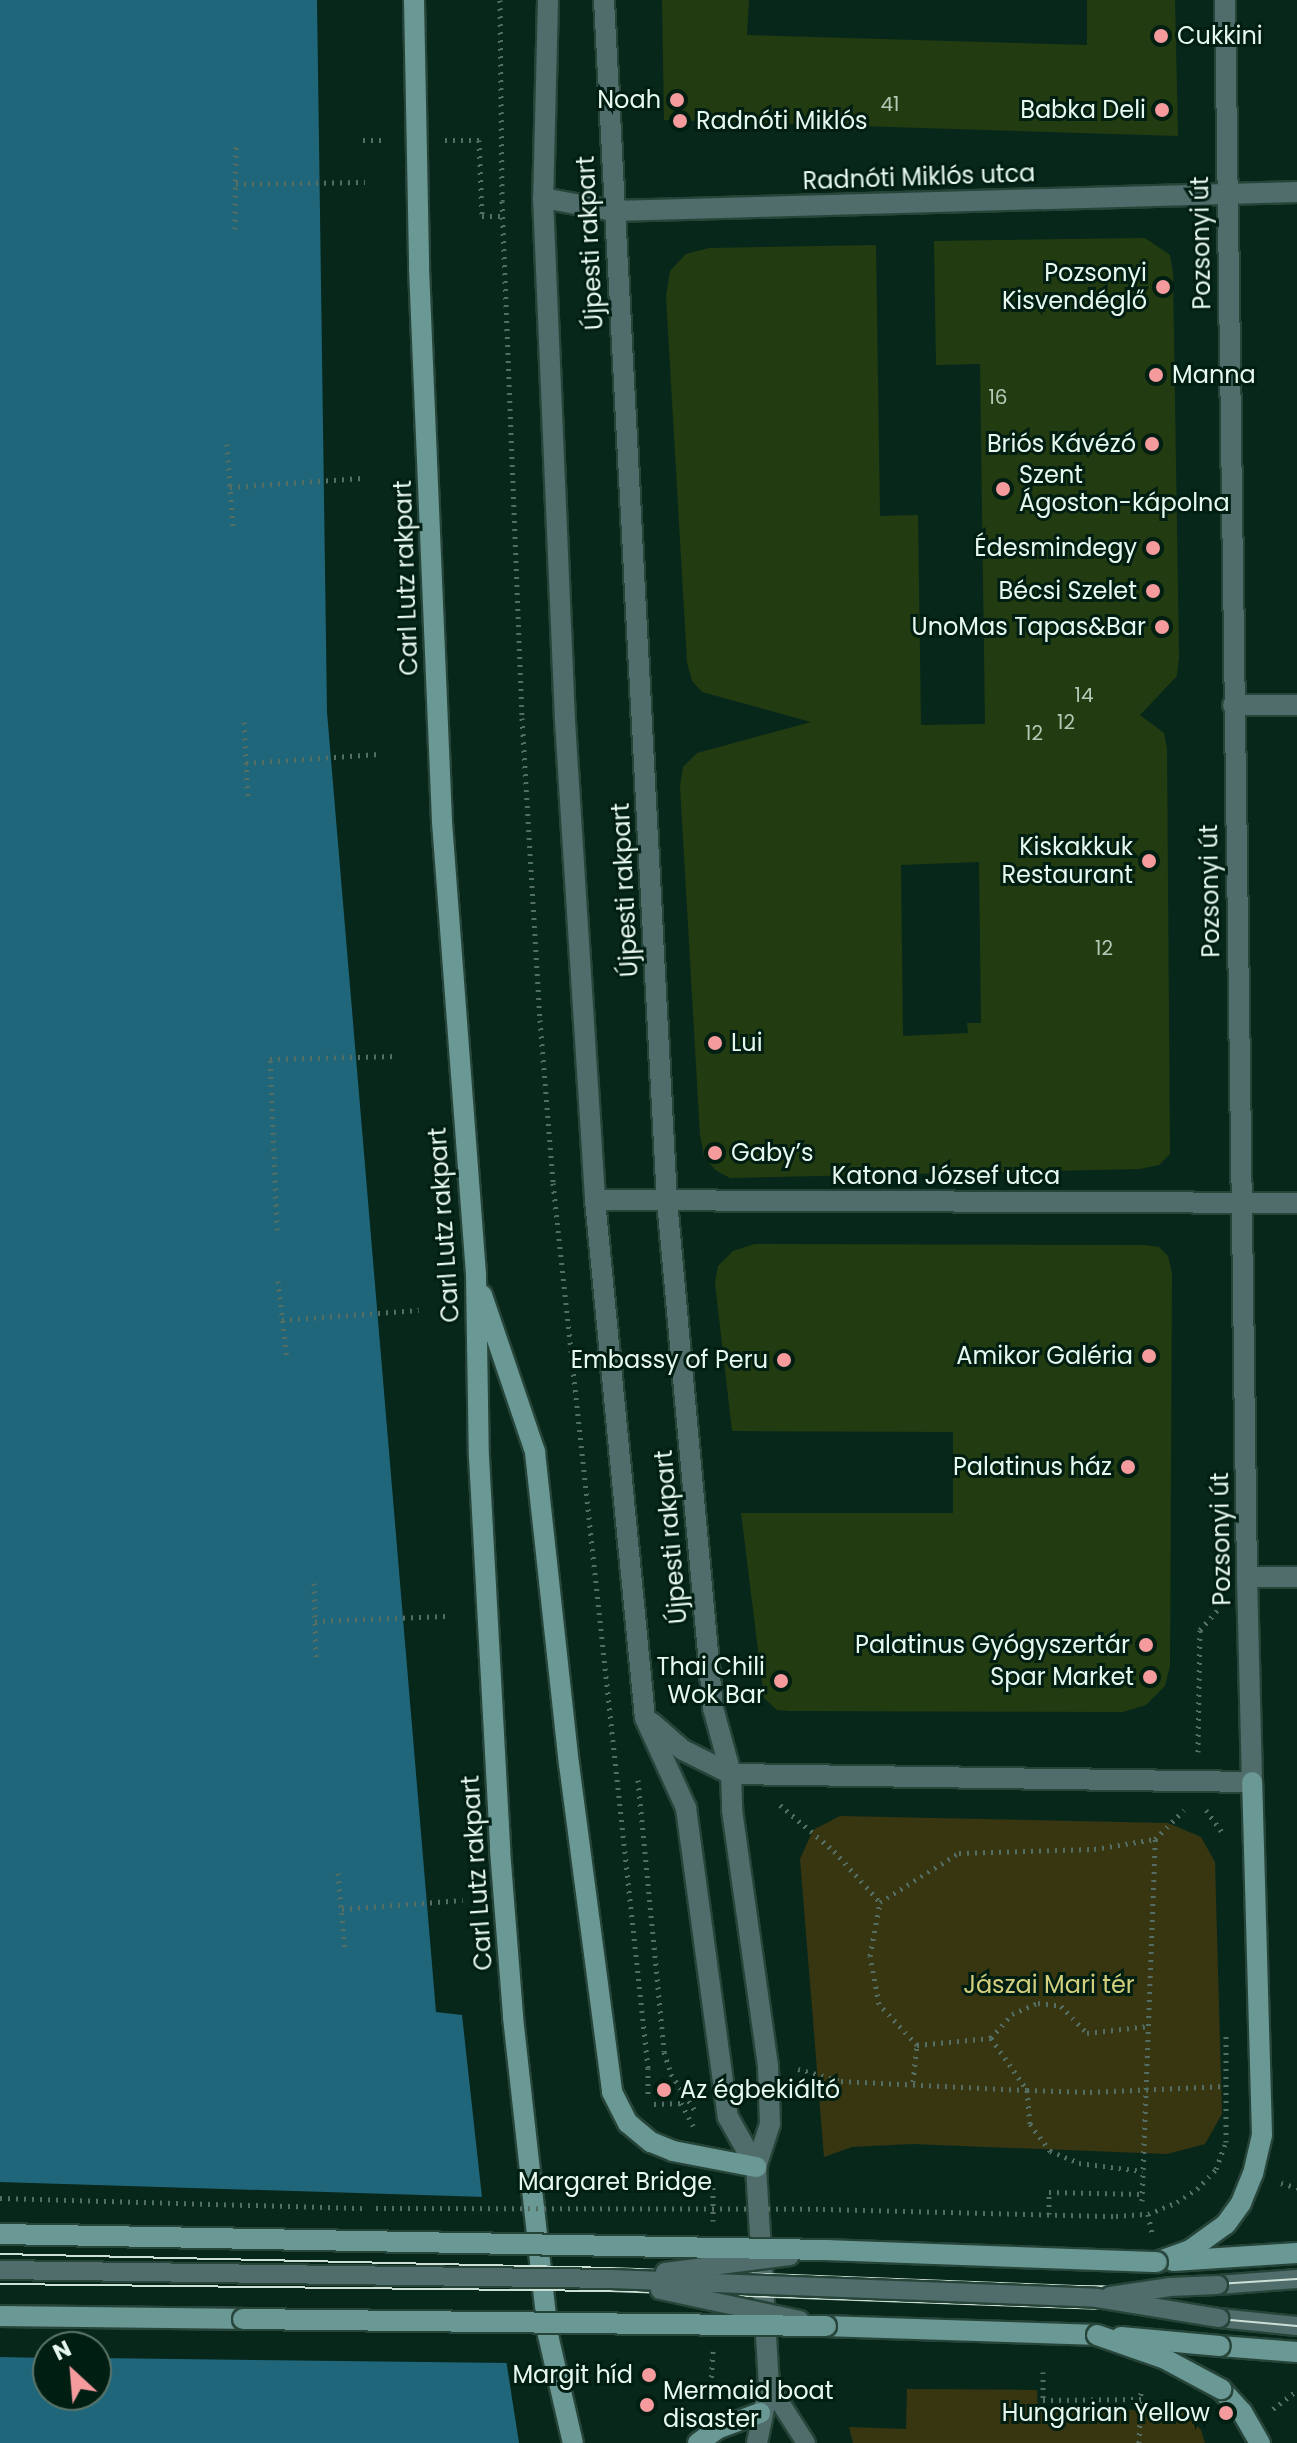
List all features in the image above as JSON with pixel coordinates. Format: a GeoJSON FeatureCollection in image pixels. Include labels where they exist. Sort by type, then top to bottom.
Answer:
{"type":"FeatureCollection","features":[{"type":"Feature","properties":{"kind":"main road","name":"Carl Lutz rakpart"},"geometry":{"type":"LineString","coordinates":[[414,0],[419,268],[442,822],[476,1276],[479,1457],[513,2017],[548,2335],[573,2443]]}},
{"type":"Feature","properties":{"kind":"main road"},"geometry":{"type":"LineString","coordinates":[[476,1276],[535,1452],[569,1764],[612,2092],[628,2123],[651,2142],[673,2151],[756,2167]]}},
{"type":"Feature","properties":{"kind":"main road"},"geometry":{"type":"LineString","coordinates":[[1157,2262],[1190,2250],[1216,2231],[1241,2203],[1253,2174],[1262,2135],[1252,1782]]}},
{"type":"Feature","properties":{"kind":"main road"},"geometry":{"type":"LineString","coordinates":[[0,2234],[828,2250],[1157,2262],[1297,2253]]}},
{"type":"Feature","properties":{"kind":"main road"},"geometry":{"type":"LineString","coordinates":[[0,2316],[826,2326],[1097,2335],[1297,2352]]}},
{"type":"Feature","properties":{"kind":"main road"},"geometry":{"type":"LineString","coordinates":[[1097,2335],[1165,2359],[1221,2389],[1242,2412],[1260,2443]]}},
{"type":"Feature","properties":{"kind":"main road"},"geometry":{"type":"LineString","coordinates":[[698,2443],[717,2429],[760,2413]]}},
{"type":"Feature","properties":{"kind":"street","name":"Újpesti rakpart"},"geometry":{"type":"LineString","coordinates":[[548,0],[543,198],[565,721],[595,1200],[645,1718]]}},
{"type":"Feature","properties":{"kind":"street","name":"Újpesti rakpart"},"geometry":{"type":"LineString","coordinates":[[604,0],[667,1201],[713,1708],[731,1774]]}},
{"type":"Feature","properties":{"kind":"street","name":"Pozsonyi út"},"geometry":{"type":"LineString","coordinates":[[1225,0],[1233,705],[1252,1782]]}},
{"type":"Feature","properties":{"kind":"street","name":"Radnóti Miklós utca"},"geometry":{"type":"LineString","coordinates":[[543,198],[614,211],[1297,192]]}},
{"type":"Feature","properties":{"kind":"street"},"geometry":{"type":"LineString","coordinates":[[1233,705],[1297,705]]}},
{"type":"Feature","properties":{"kind":"street","name":"Katona József utca"},"geometry":{"type":"LineString","coordinates":[[595,1200],[1297,1203]]}},
{"type":"Feature","properties":{"kind":"street"},"geometry":{"type":"LineString","coordinates":[[1247,1577],[1297,1577]]}},
{"type":"Feature","properties":{"kind":"street"},"geometry":{"type":"LineString","coordinates":[[645,1718],[683,1750],[731,1774],[1195,1790],[1252,1782]]}},
{"type":"Feature","properties":{"kind":"street"},"geometry":{"type":"LineString","coordinates":[[645,1718],[686,1808],[728,2117],[756,2167]]}},
{"type":"Feature","properties":{"kind":"street"},"geometry":{"type":"LineString","coordinates":[[731,1774],[732,1810],[768,2067],[770,2124],[756,2167],[769,2385],[760,2413],[757,2443]]}},
{"type":"Feature","properties":{"kind":"lane"},"geometry":{"type":"LineString","coordinates":[[611,2279],[828,2250]]}},
{"type":"Feature","properties":{"kind":"lane"},"geometry":{"type":"LineString","coordinates":[[0,2270],[611,2279],[1097,2298],[1219,2318],[1297,2326]]}},
{"type":"Feature","properties":{"kind":"lane"},"geometry":{"type":"LineString","coordinates":[[611,2279],[826,2326]]}},
{"type":"Feature","properties":{"kind":"lane"},"geometry":{"type":"LineString","coordinates":[[1097,2298],[1170,2287],[1297,2279]]}},
{"type":"Feature","properties":{"kind":"lane"},"geometry":{"type":"LineString","coordinates":[[769,2385],[806,2443]]}},
{"type":"Feature","properties":{"kind":"path"},"geometry":{"type":"LineString","coordinates":[[479,140],[482,216],[502,216]]}},
{"type":"Feature","properties":{"kind":"path"},"geometry":{"type":"LineString","coordinates":[[235,229],[236,145]]}},
{"type":"Feature","properties":{"kind":"path"},"geometry":{"type":"LineString","coordinates":[[236,184],[365,182]]}},
{"type":"Feature","properties":{"kind":"path"},"geometry":{"type":"LineString","coordinates":[[227,444],[233,527]]}},
{"type":"Feature","properties":{"kind":"path"},"geometry":{"type":"LineString","coordinates":[[230,487],[363,478]]}},
{"type":"Feature","properties":{"kind":"path"},"geometry":{"type":"LineString","coordinates":[[244,722],[248,801]]}},
{"type":"Feature","properties":{"kind":"path"},"geometry":{"type":"LineString","coordinates":[[246,763],[379,754]]}},
{"type":"Feature","properties":{"kind":"path"},"geometry":{"type":"LineString","coordinates":[[277,1230],[270,1059],[398,1056]]}},
{"type":"Feature","properties":{"kind":"path"},"geometry":{"type":"LineString","coordinates":[[278,1281],[287,1360]]}},
{"type":"Feature","properties":{"kind":"path"},"geometry":{"type":"LineString","coordinates":[[282,1320],[419,1310]]}},
{"type":"Feature","properties":{"kind":"path"},"geometry":{"type":"LineString","coordinates":[[1226,1838],[1195,1790],[1200,1630],[1247,1577]]}},
{"type":"Feature","properties":{"kind":"path"},"geometry":{"type":"LineString","coordinates":[[314,1583],[316,1657]]}},
{"type":"Feature","properties":{"kind":"path"},"geometry":{"type":"LineString","coordinates":[[315,1621],[446,1616]]}},
{"type":"Feature","properties":{"kind":"path"},"geometry":{"type":"LineString","coordinates":[[1049,2214],[1049,2192],[1142,2197],[1155,1839],[1195,1790]]}},
{"type":"Feature","properties":{"kind":"path"},"geometry":{"type":"LineString","coordinates":[[791,1802],[776,1801],[834,1851],[880,1902]]}},
{"type":"Feature","properties":{"kind":"path"},"geometry":{"type":"LineString","coordinates":[[913,2082],[917,2045],[879,2004],[870,1956],[880,1902],[959,1853],[1094,1849],[1155,1839]]}},
{"type":"Feature","properties":{"kind":"path"},"geometry":{"type":"LineString","coordinates":[[338,1873],[345,1950]]}},
{"type":"Feature","properties":{"kind":"path"},"geometry":{"type":"LineString","coordinates":[[342,1909],[463,1900]]}},
{"type":"Feature","properties":{"kind":"path"},"geometry":{"type":"LineString","coordinates":[[917,2045],[991,2038],[1012,2014],[1038,2003],[1061,2006],[1087,2033],[1149,2026]]}},
{"type":"Feature","properties":{"kind":"path"},"geometry":{"type":"LineString","coordinates":[[811,2075],[841,2081],[913,2082],[1027,2090],[1226,2086],[1226,2024]]}},
{"type":"Feature","properties":{"kind":"path"},"geometry":{"type":"LineString","coordinates":[[991,2038],[1027,2090],[1030,2124],[1050,2151],[1079,2163],[1142,2171]]}},
{"type":"Feature","properties":{"kind":"path","name":"Margaret Bridge"},"geometry":{"type":"LineString","coordinates":[[0,2198],[374,2208],[823,2209],[1148,2214],[1187,2195],[1216,2169],[1226,2142],[1226,2086]]}},
{"type":"Feature","properties":{"kind":"path"},"geometry":{"type":"LineString","coordinates":[[1043,2372],[1043,2400],[1141,2399]]}},
{"type":"Feature","properties":{"kind":"path"},"geometry":{"type":"LineString","coordinates":[[1139,2443],[1141,2390]]}},
{"type":"Feature","properties":{"kind":"green space","name":"Jászai Mari tér"},"geometry":{"type":"Polygon","coordinates":[[[840,1816],[1168,1823],[1201,1837],[1215,1862],[1222,2114],[1205,2144],[1167,2154],[912,2144],[852,2147],[824,2157],[800,1859],[813,1830],[840,1816]]]}},
{"type":"Feature","properties":{"kind":"green space"},"geometry":{"type":"Polygon","coordinates":[[[907,2389],[1037,2390],[1038,2410],[1182,2410],[1201,2430],[1205,2443],[853,2443],[849,2427],[906,2429],[907,2389]]]}},
{"type":"Feature","properties":{"kind":"water"},"geometry":{"type":"Polygon","coordinates":[[[0,0],[317,0],[327,712],[436,2012],[462,2015],[485,2225],[519,2443],[0,2443],[0,0]]]}},
{"type":"Feature","properties":{"kind":"pier"},"geometry":{"type":"Polygon","coordinates":[[[0,2182],[486,2197],[510,2363],[112,2358],[112,2331],[32,2331],[32,2358],[0,2357],[0,2182]]]}},
{"type":"Feature","properties":{"kind":"building"},"geometry":{"type":"Polygon","coordinates":[[[662,0],[749,0],[747,35],[1087,45],[1087,0],[1175,0],[1178,136],[664,120],[662,0]]]}},
{"type":"Feature","properties":{"kind":"building"},"geometry":{"type":"Polygon","coordinates":[[[1145,238],[1170,255],[1173,273],[1179,657],[1177,676],[1140,715],[1164,733],[1167,748],[1170,1154],[1159,1165],[1140,1169],[730,1178],[715,1170],[704,1156],[700,1135],[680,786],[683,767],[697,753],[811,722],[702,692],[692,681],[687,662],[666,296],[670,271],[686,254],[709,248],[876,245],[880,516],[918,515],[921,725],[985,724],[980,364],[936,365],[934,241],[1145,238]],[[979,862],[901,865],[903,1036],[968,1033],[967,1023],[981,1023],[979,862]]]}},
{"type":"Feature","properties":{"kind":"building","name":"Palatinus ház"},"geometry":{"type":"Polygon","coordinates":[[[755,1244],[1144,1245],[1159,1247],[1168,1256],[1172,1273],[1170,1666],[1165,1686],[1146,1705],[1123,1712],[790,1711],[777,1710],[764,1698],[741,1513],[953,1513],[953,1432],[732,1431],[715,1283],[718,1266],[733,1251],[755,1244]]]}},
{"type":"Feature","properties":{"kind":"tram line"},"geometry":{"type":"LineString","coordinates":[[0,2254],[611,2268],[1077,2286],[1170,2287],[1297,2279]]}},
{"type":"Feature","properties":{"kind":"tram line"},"geometry":{"type":"LineString","coordinates":[[0,2284],[611,2291],[1109,2309],[1297,2326]]}},
{"type":"Feature","properties":{"kind":"place","name":"Cukkini"},"geometry":{"type":"Point","coordinates":[1161,36]}},
{"type":"Feature","properties":{"kind":"place","name":"Noah"},"geometry":{"type":"Point","coordinates":[677,100]}},
{"type":"Feature","properties":{"kind":"place","name":"Babka Deli"},"geometry":{"type":"Point","coordinates":[1162,110]}},
{"type":"Feature","properties":{"kind":"place","name":"Radnóti Miklós"},"geometry":{"type":"Point","coordinates":[680,121]}},
{"type":"Feature","properties":{"kind":"place","name":"Pozsonyi Kisvendéglő"},"geometry":{"type":"Point","coordinates":[1163,287]}},
{"type":"Feature","properties":{"kind":"place","name":"Manna"},"geometry":{"type":"Point","coordinates":[1156,375]}},
{"type":"Feature","properties":{"kind":"place","name":"Briós Kávézó"},"geometry":{"type":"Point","coordinates":[1152,444]}},
{"type":"Feature","properties":{"kind":"place","name":"Szent Ágoston-kápolna"},"geometry":{"type":"Point","coordinates":[1003,489]}},
{"type":"Feature","properties":{"kind":"place","name":"Édesmindegy"},"geometry":{"type":"Point","coordinates":[1153,548]}},
{"type":"Feature","properties":{"kind":"place","name":"Bécsi Szelet"},"geometry":{"type":"Point","coordinates":[1153,591]}},
{"type":"Feature","properties":{"kind":"place","name":"UnoMas Tapas&Bar"},"geometry":{"type":"Point","coordinates":[1162,627]}},
{"type":"Feature","properties":{"kind":"place","name":"Kiskakkuk Restaurant"},"geometry":{"type":"Point","coordinates":[1149,861]}},
{"type":"Feature","properties":{"kind":"place","name":"Lui"},"geometry":{"type":"Point","coordinates":[715,1043]}},
{"type":"Feature","properties":{"kind":"place","name":"Gaby’s"},"geometry":{"type":"Point","coordinates":[715,1153]}},
{"type":"Feature","properties":{"kind":"place","name":"Amikor Galéria"},"geometry":{"type":"Point","coordinates":[1149,1356]}},
{"type":"Feature","properties":{"kind":"place","name":"Embassy of Peru"},"geometry":{"type":"Point","coordinates":[784,1360]}},
{"type":"Feature","properties":{"kind":"place","name":"Palatinus ház"},"geometry":{"type":"Point","coordinates":[1128,1467]}},
{"type":"Feature","properties":{"kind":"place","name":"Palatinus Gyógyszertár"},"geometry":{"type":"Point","coordinates":[1146,1645]}},
{"type":"Feature","properties":{"kind":"place","name":"Spar Market"},"geometry":{"type":"Point","coordinates":[1150,1677]}},
{"type":"Feature","properties":{"kind":"place","name":"Thai Chili Wok Bar"},"geometry":{"type":"Point","coordinates":[781,1681]}},
{"type":"Feature","properties":{"kind":"place","name":"Az égbekiáltó"},"geometry":{"type":"Point","coordinates":[664,2090]}},
{"type":"Feature","properties":{"kind":"place","name":"Margit híd"},"geometry":{"type":"Point","coordinates":[649,2375]}},
{"type":"Feature","properties":{"kind":"place","name":"Mermaid boat disaster"},"geometry":{"type":"Point","coordinates":[647,2405]}},
{"type":"Feature","properties":{"kind":"place","name":"Hungarian Yellow"},"geometry":{"type":"Point","coordinates":[1226,2413]}}]}
